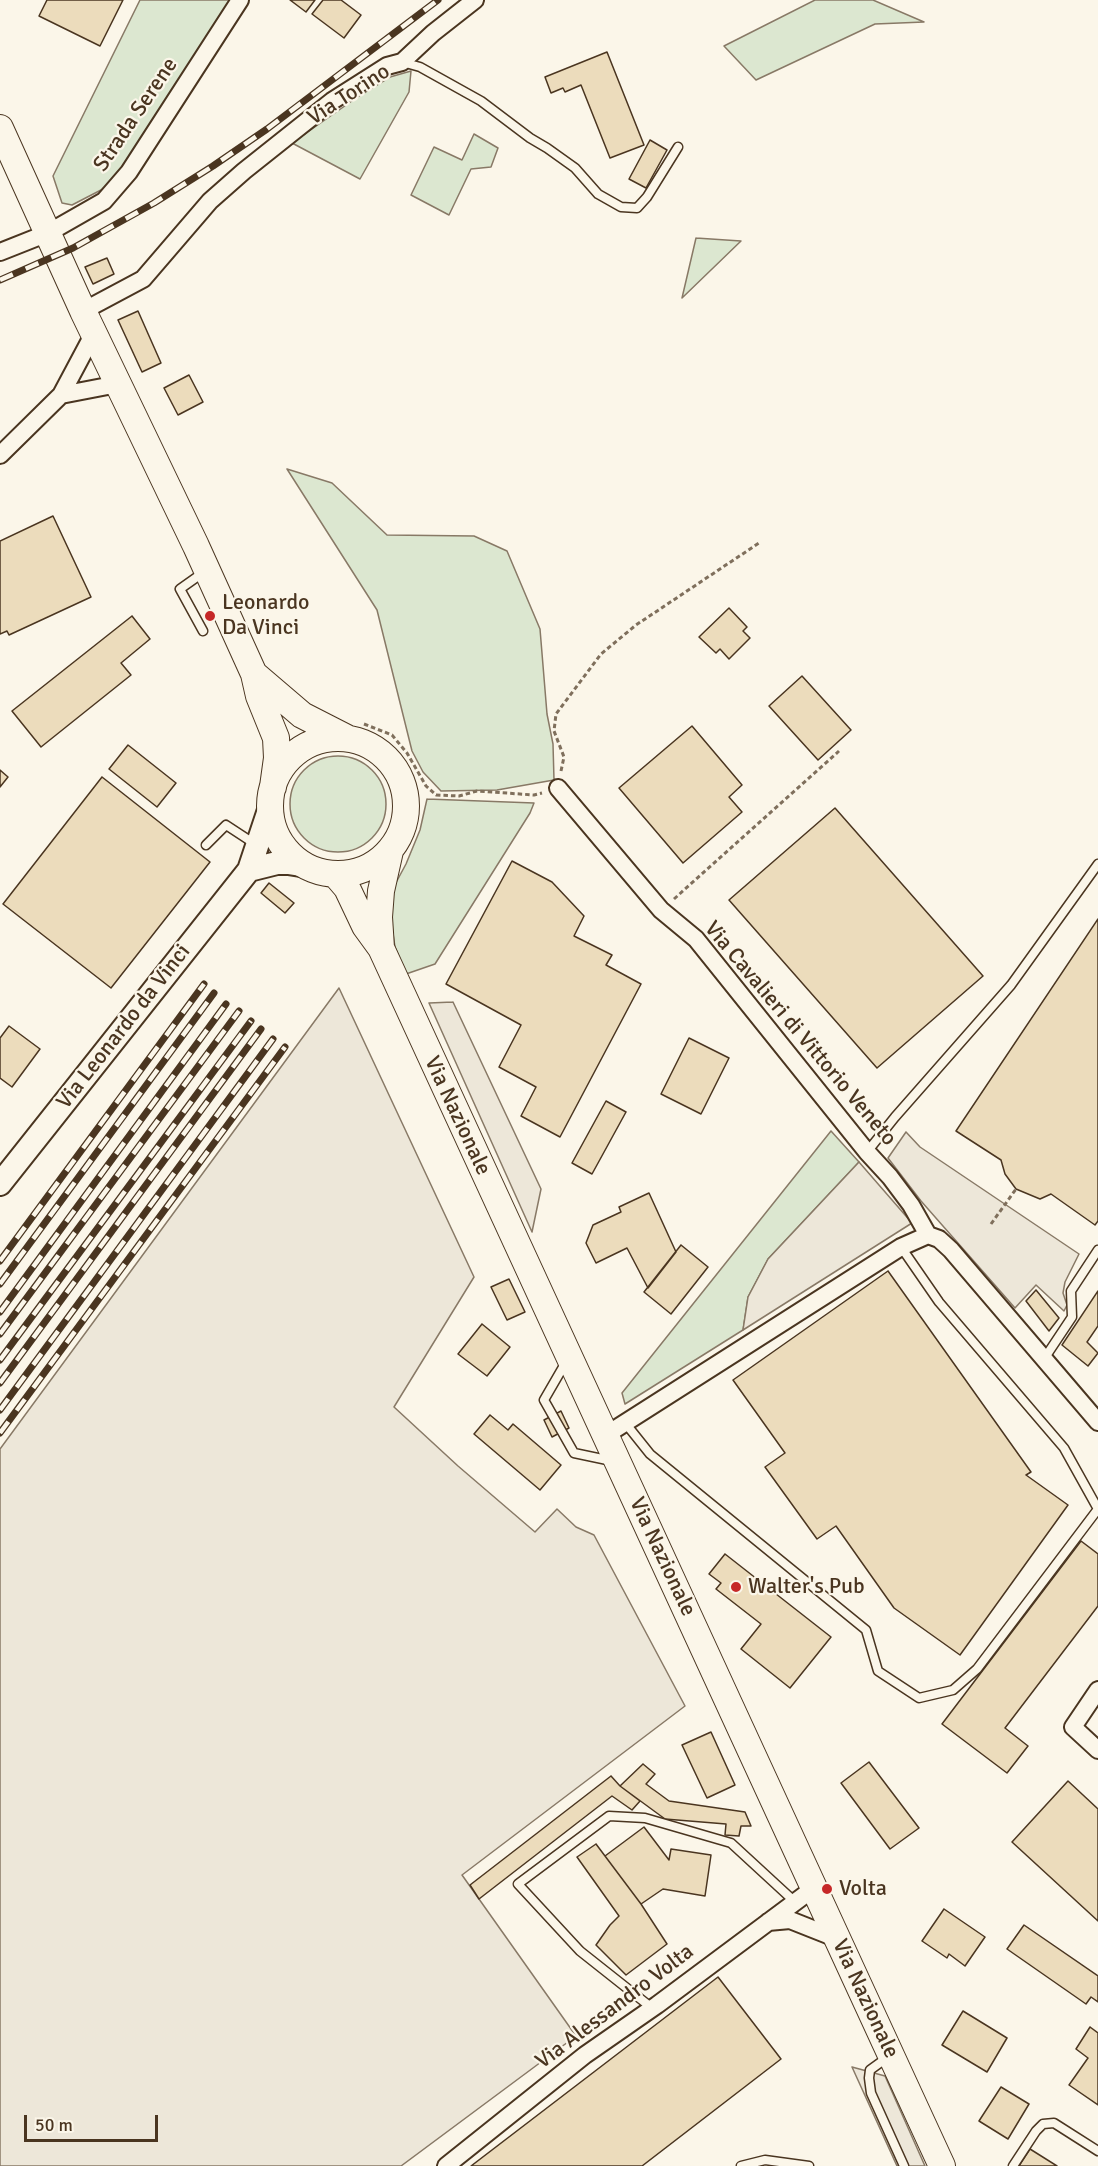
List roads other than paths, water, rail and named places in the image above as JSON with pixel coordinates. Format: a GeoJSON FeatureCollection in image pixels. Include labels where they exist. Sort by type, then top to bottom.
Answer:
{"type":"FeatureCollection","features":[{"type":"Feature","properties":{"kind":"main road"},"geometry":{"type":"LineString","coordinates":[[0,128],[88,322],[207,570],[254,674],[259,696],[276,738],[277,758],[272,797],[274,827],[279,839],[287,850],[307,866],[334,874],[359,871],[376,863],[390,851],[405,821],[406,801],[400,778],[387,759],[355,731],[302,714],[254,674]]}},
{"type":"Feature","properties":{"kind":"main road"},"geometry":{"type":"LineString","coordinates":[[272,797],[285,763],[303,748],[355,731]]}},
{"type":"Feature","properties":{"kind":"main road","name":"Via Nazionale"},"geometry":{"type":"LineString","coordinates":[[381,948],[379,917],[381,891],[390,851]]}},
{"type":"Feature","properties":{"kind":"main road","name":"Via Nazionale"},"geometry":{"type":"LineString","coordinates":[[334,874],[347,888],[365,926],[381,948],[569,1357],[616,1430],[618,1462],[804,1894],[838,1940],[942,2166]]}},
{"type":"Feature","properties":{"kind":"street","name":"Strada Serene"},"geometry":{"type":"LineString","coordinates":[[48,233],[104,201],[129,172],[240,0]]}},
{"type":"Feature","properties":{"kind":"street"},"geometry":{"type":"LineString","coordinates":[[402,62],[433,33],[475,0]]}},
{"type":"Feature","properties":{"kind":"street","name":"Via Torino"},"geometry":{"type":"LineString","coordinates":[[88,322],[143,279],[210,201],[244,171],[323,108],[387,66],[402,62]]}},
{"type":"Feature","properties":{"kind":"street"},"geometry":{"type":"LineString","coordinates":[[0,252],[48,233]]}},
{"type":"Feature","properties":{"kind":"street"},"geometry":{"type":"LineString","coordinates":[[0,455],[61,395],[88,322]]}},
{"type":"Feature","properties":{"kind":"street"},"geometry":{"type":"LineString","coordinates":[[61,395],[118,384]]}},
{"type":"Feature","properties":{"kind":"street","name":"Via Cavalieri di Vittorio Veneto"},"geometry":{"type":"LineString","coordinates":[[558,788],[661,910],[696,939],[911,1204],[928,1235],[939,1239],[951,1250],[1098,1422]]}},
{"type":"Feature","properties":{"kind":"street","name":"Via Leonardo da Vinci"},"geometry":{"type":"LineString","coordinates":[[0,1184],[249,870],[272,797]]}},
{"type":"Feature","properties":{"kind":"street"},"geometry":{"type":"LineString","coordinates":[[249,870],[277,863],[307,866]]}},
{"type":"Feature","properties":{"kind":"street"},"geometry":{"type":"LineString","coordinates":[[616,1430],[901,1247],[928,1235]]}},
{"type":"Feature","properties":{"kind":"street"},"geometry":{"type":"LineString","coordinates":[[1098,1690],[1073,1727],[1098,1750]]}},
{"type":"Feature","properties":{"kind":"street","name":"Via Alessandro Volta"},"geometry":{"type":"LineString","coordinates":[[446,2166],[585,2055],[652,2008],[804,1894]]}},
{"type":"Feature","properties":{"kind":"street"},"geometry":{"type":"LineString","coordinates":[[767,1922],[790,1920],[838,1940]]}},
{"type":"Feature","properties":{"kind":"lane","name":"Via Torino"},"geometry":{"type":"LineString","coordinates":[[402,62],[420,67],[481,101],[575,168],[598,194],[621,207],[637,208],[647,197],[678,147]]}},
{"type":"Feature","properties":{"kind":"lane"},"geometry":{"type":"LineString","coordinates":[[203,631],[180,589],[207,570]]}},
{"type":"Feature","properties":{"kind":"lane"},"geometry":{"type":"LineString","coordinates":[[206,845],[226,825],[257,846]]}},
{"type":"Feature","properties":{"kind":"lane"},"geometry":{"type":"LineString","coordinates":[[867,1152],[894,1117],[1011,985],[1098,864]]}},
{"type":"Feature","properties":{"kind":"lane"},"geometry":{"type":"LineString","coordinates":[[616,1430],[650,1454],[866,1630],[878,1671],[920,1698],[953,1690],[977,1669],[1098,1509],[1064,1448],[939,1302],[901,1247]]}},
{"type":"Feature","properties":{"kind":"lane"},"geometry":{"type":"LineString","coordinates":[[1044,1359],[1072,1317],[1071,1291],[1098,1250]]}},
{"type":"Feature","properties":{"kind":"lane"},"geometry":{"type":"LineString","coordinates":[[569,1357],[544,1400],[574,1453],[618,1462]]}},
{"type":"Feature","properties":{"kind":"lane"},"geometry":{"type":"LineString","coordinates":[[652,2008],[580,1951],[518,1884],[609,1816],[645,1818],[731,1843],[804,1894]]}},
{"type":"Feature","properties":{"kind":"lane"},"geometry":{"type":"LineString","coordinates":[[891,2055],[870,2070],[869,2078],[871,2093],[904,2166]]}},
{"type":"Feature","properties":{"kind":"lane"},"geometry":{"type":"LineString","coordinates":[[1013,2166],[1043,2124],[1054,2123],[1098,2151]]}},
{"type":"Feature","properties":{"kind":"lane"},"geometry":{"type":"LineString","coordinates":[[741,2166],[765,2160],[809,2166]]}},
{"type":"Feature","properties":{"kind":"railway"},"geometry":{"type":"LineString","coordinates":[[0,280],[73,248],[154,203],[213,166],[267,129],[438,0]]}},
{"type":"Feature","properties":{"kind":"railway"},"geometry":{"type":"LineString","coordinates":[[0,1261],[204,984]]}},
{"type":"Feature","properties":{"kind":"railway"},"geometry":{"type":"LineString","coordinates":[[0,1284],[214,993]]}},
{"type":"Feature","properties":{"kind":"railway"},"geometry":{"type":"LineString","coordinates":[[0,1312],[226,1004]]}},
{"type":"Feature","properties":{"kind":"railway"},"geometry":{"type":"LineString","coordinates":[[0,1334],[239,1011]]}},
{"type":"Feature","properties":{"kind":"railway"},"geometry":{"type":"LineString","coordinates":[[0,1360],[251,1021]]}},
{"type":"Feature","properties":{"kind":"railway"},"geometry":{"type":"LineString","coordinates":[[0,1383],[261,1029]]}},
{"type":"Feature","properties":{"kind":"railway"},"geometry":{"type":"LineString","coordinates":[[0,1410],[273,1039]]}},
{"type":"Feature","properties":{"kind":"railway"},"geometry":{"type":"LineString","coordinates":[[0,1433],[285,1047]]}},
{"type":"Feature","properties":{"kind":"place","name":"Leonardo Da Vinci"},"geometry":{"type":"Point","coordinates":[210,616]}},
{"type":"Feature","properties":{"kind":"place","name":"Walter's Pub"},"geometry":{"type":"Point","coordinates":[736,1587]}},
{"type":"Feature","properties":{"kind":"place","name":"Volta"},"geometry":{"type":"Point","coordinates":[827,1889]}}]}
